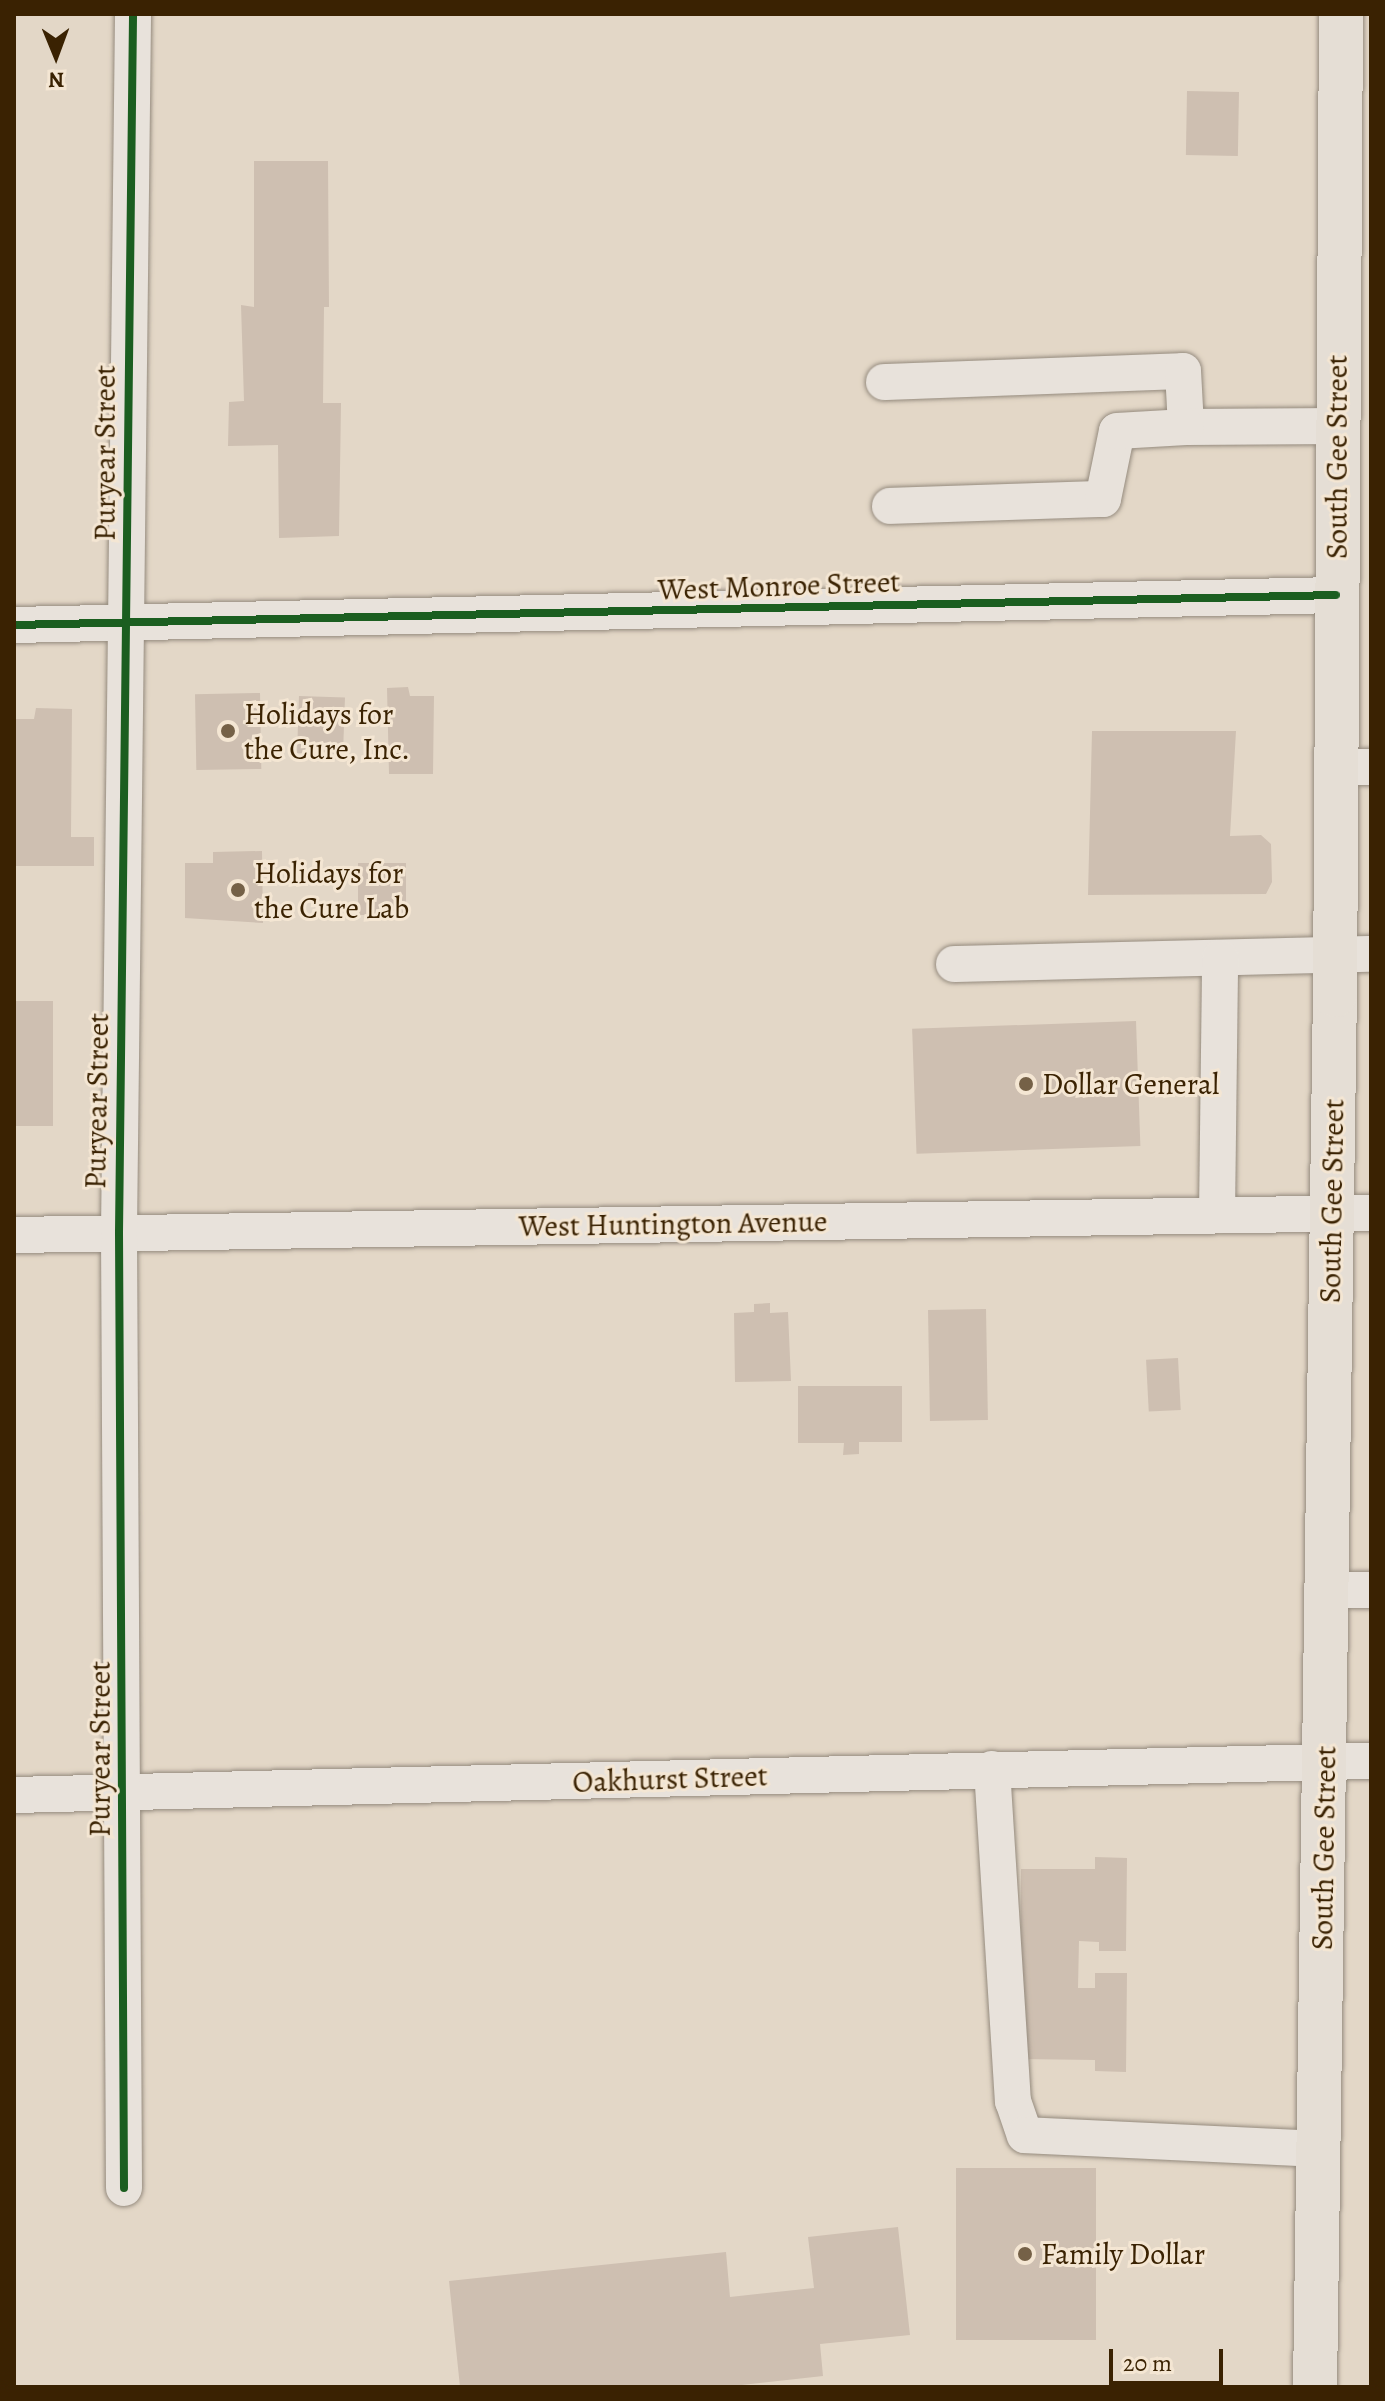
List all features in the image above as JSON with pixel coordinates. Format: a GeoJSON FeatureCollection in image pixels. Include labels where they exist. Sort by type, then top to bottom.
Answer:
{"type":"FeatureCollection","features":[{"type":"Feature","properties":{"kind":"main road","name":"South Gee Street"},"geometry":{"type":"LineString","coordinates":[[1315,2387],[1328,1590],[1351,1213],[1354,767],[1336,595],[1341,14]]}},
{"type":"Feature","properties":{"kind":"main road"},"geometry":{"type":"LineString","coordinates":[[1339,194],[1371,140]]}},
{"type":"Feature","properties":{"kind":"street","name":"Puryear Street"},"geometry":{"type":"LineString","coordinates":[[124,2188],[125,1792],[119,1232],[133,14]]}},
{"type":"Feature","properties":{"kind":"street"},"geometry":{"type":"LineString","coordinates":[[884,382],[1183,371],[1186,427]]}},
{"type":"Feature","properties":{"kind":"street"},"geometry":{"type":"LineString","coordinates":[[890,506],[1103,499],[1117,431],[1186,427],[1338,426]]}},
{"type":"Feature","properties":{"kind":"street","name":"West Monroe Street"},"geometry":{"type":"LineString","coordinates":[[14,625],[1336,595]]}},
{"type":"Feature","properties":{"kind":"street"},"geometry":{"type":"LineString","coordinates":[[954,964],[1353,954]]}},
{"type":"Feature","properties":{"kind":"street"},"geometry":{"type":"LineString","coordinates":[[1217,1215],[1220,958]]}},
{"type":"Feature","properties":{"kind":"street","name":"West Huntington Avenue"},"geometry":{"type":"LineString","coordinates":[[14,1235],[1351,1213]]}},
{"type":"Feature","properties":{"kind":"street"},"geometry":{"type":"LineString","coordinates":[[1328,1590],[1371,1590]]}},
{"type":"Feature","properties":{"kind":"street","name":"Oakhurst Street"},"geometry":{"type":"LineString","coordinates":[[14,1795],[1371,1761]]}},
{"type":"Feature","properties":{"kind":"street"},"geometry":{"type":"LineString","coordinates":[[992,1769],[1013,2101],[1025,2135],[1318,2149]]}},
{"type":"Feature","properties":{"kind":"building"},"geometry":{"type":"Polygon","coordinates":[[[1187,91],[1239,92],[1238,156],[1186,155],[1187,91]]]}},
{"type":"Feature","properties":{"kind":"building"},"geometry":{"type":"Polygon","coordinates":[[[254,161],[328,161],[329,307],[324,307],[323,403],[341,403],[339,536],[279,538],[278,445],[228,446],[229,402],[244,401],[241,305],[254,307],[254,161]]]}},
{"type":"Feature","properties":{"kind":"building"},"geometry":{"type":"Polygon","coordinates":[[[408,687],[410,696],[434,696],[433,774],[389,774],[387,688],[408,687]]]}},
{"type":"Feature","properties":{"kind":"building","name":"Holidays for the Cure, Inc."},"geometry":{"type":"Polygon","coordinates":[[[260,693],[261,769],[196,770],[195,694],[260,693]]]}},
{"type":"Feature","properties":{"kind":"building"},"geometry":{"type":"Polygon","coordinates":[[[299,696],[345,698],[343,755],[297,753],[299,696]]]}},
{"type":"Feature","properties":{"kind":"building"},"geometry":{"type":"Polygon","coordinates":[[[36,708],[72,709],[71,837],[94,837],[94,866],[14,866],[14,719],[34,719],[36,708]]]}},
{"type":"Feature","properties":{"kind":"building"},"geometry":{"type":"Polygon","coordinates":[[[1092,731],[1236,731],[1230,836],[1261,835],[1271,844],[1272,882],[1266,894],[1088,895],[1092,731]]]}},
{"type":"Feature","properties":{"kind":"building","name":"Holidays for the Cure Lab"},"geometry":{"type":"Polygon","coordinates":[[[262,851],[263,923],[185,918],[185,863],[213,863],[213,852],[262,851]]]}},
{"type":"Feature","properties":{"kind":"building"},"geometry":{"type":"Polygon","coordinates":[[[358,863],[406,863],[406,915],[358,915],[358,863]]]}},
{"type":"Feature","properties":{"kind":"building"},"geometry":{"type":"Polygon","coordinates":[[[14,1001],[53,1001],[53,1126],[14,1126],[14,1001]]]}},
{"type":"Feature","properties":{"kind":"building","name":"Dollar General"},"geometry":{"type":"Polygon","coordinates":[[[1136,1021],[1140,1146],[916,1154],[912,1029],[1136,1021]]]}},
{"type":"Feature","properties":{"kind":"building"},"geometry":{"type":"Polygon","coordinates":[[[770,1303],[770,1313],[788,1312],[791,1381],[735,1382],[734,1313],[754,1312],[754,1304],[770,1303]]]}},
{"type":"Feature","properties":{"kind":"building"},"geometry":{"type":"Polygon","coordinates":[[[986,1309],[988,1420],[930,1421],[928,1310],[986,1309]]]}},
{"type":"Feature","properties":{"kind":"building"},"geometry":{"type":"Polygon","coordinates":[[[1178,1358],[1181,1410],[1149,1412],[1146,1360],[1178,1358]]]}},
{"type":"Feature","properties":{"kind":"building"},"geometry":{"type":"Polygon","coordinates":[[[798,1386],[902,1386],[902,1442],[859,1442],[859,1454],[843,1455],[844,1443],[798,1443],[798,1386]]]}},
{"type":"Feature","properties":{"kind":"building"},"geometry":{"type":"Polygon","coordinates":[[[1095,1857],[1127,1858],[1126,1951],[1099,1951],[1099,1942],[1079,1941],[1078,1988],[1095,1988],[1095,1973],[1127,1973],[1126,2072],[1095,2071],[1095,2060],[1020,2059],[1021,1869],[1095,1869],[1095,1857]]]}},
{"type":"Feature","properties":{"kind":"building","name":"Family Dollar"},"geometry":{"type":"Polygon","coordinates":[[[956,2168],[1096,2168],[1096,2340],[956,2340],[956,2168]]]}},
{"type":"Feature","properties":{"kind":"building"},"geometry":{"type":"Polygon","coordinates":[[[898,2227],[910,2335],[820,2344],[823,2376],[724,2387],[460,2387],[449,2281],[726,2252],[730,2297],[814,2288],[808,2237],[898,2227]]]}},
{"type":"Feature","properties":{"kind":"cycle path"},"geometry":{"type":"LineString","coordinates":[[124,2188],[119,1232],[133,14]]}},
{"type":"Feature","properties":{"kind":"cycle path"},"geometry":{"type":"LineString","coordinates":[[14,625],[1336,595]]}},
{"type":"Feature","properties":{"kind":"place","name":"Holidays for the Cure, Inc."},"geometry":{"type":"Point","coordinates":[228,731]}},
{"type":"Feature","properties":{"kind":"place","name":"Holidays for the Cure Lab"},"geometry":{"type":"Point","coordinates":[238,890]}},
{"type":"Feature","properties":{"kind":"place","name":"Dollar General"},"geometry":{"type":"Point","coordinates":[1026,1084]}},
{"type":"Feature","properties":{"kind":"place","name":"Family Dollar"},"geometry":{"type":"Point","coordinates":[1025,2254]}}]}
